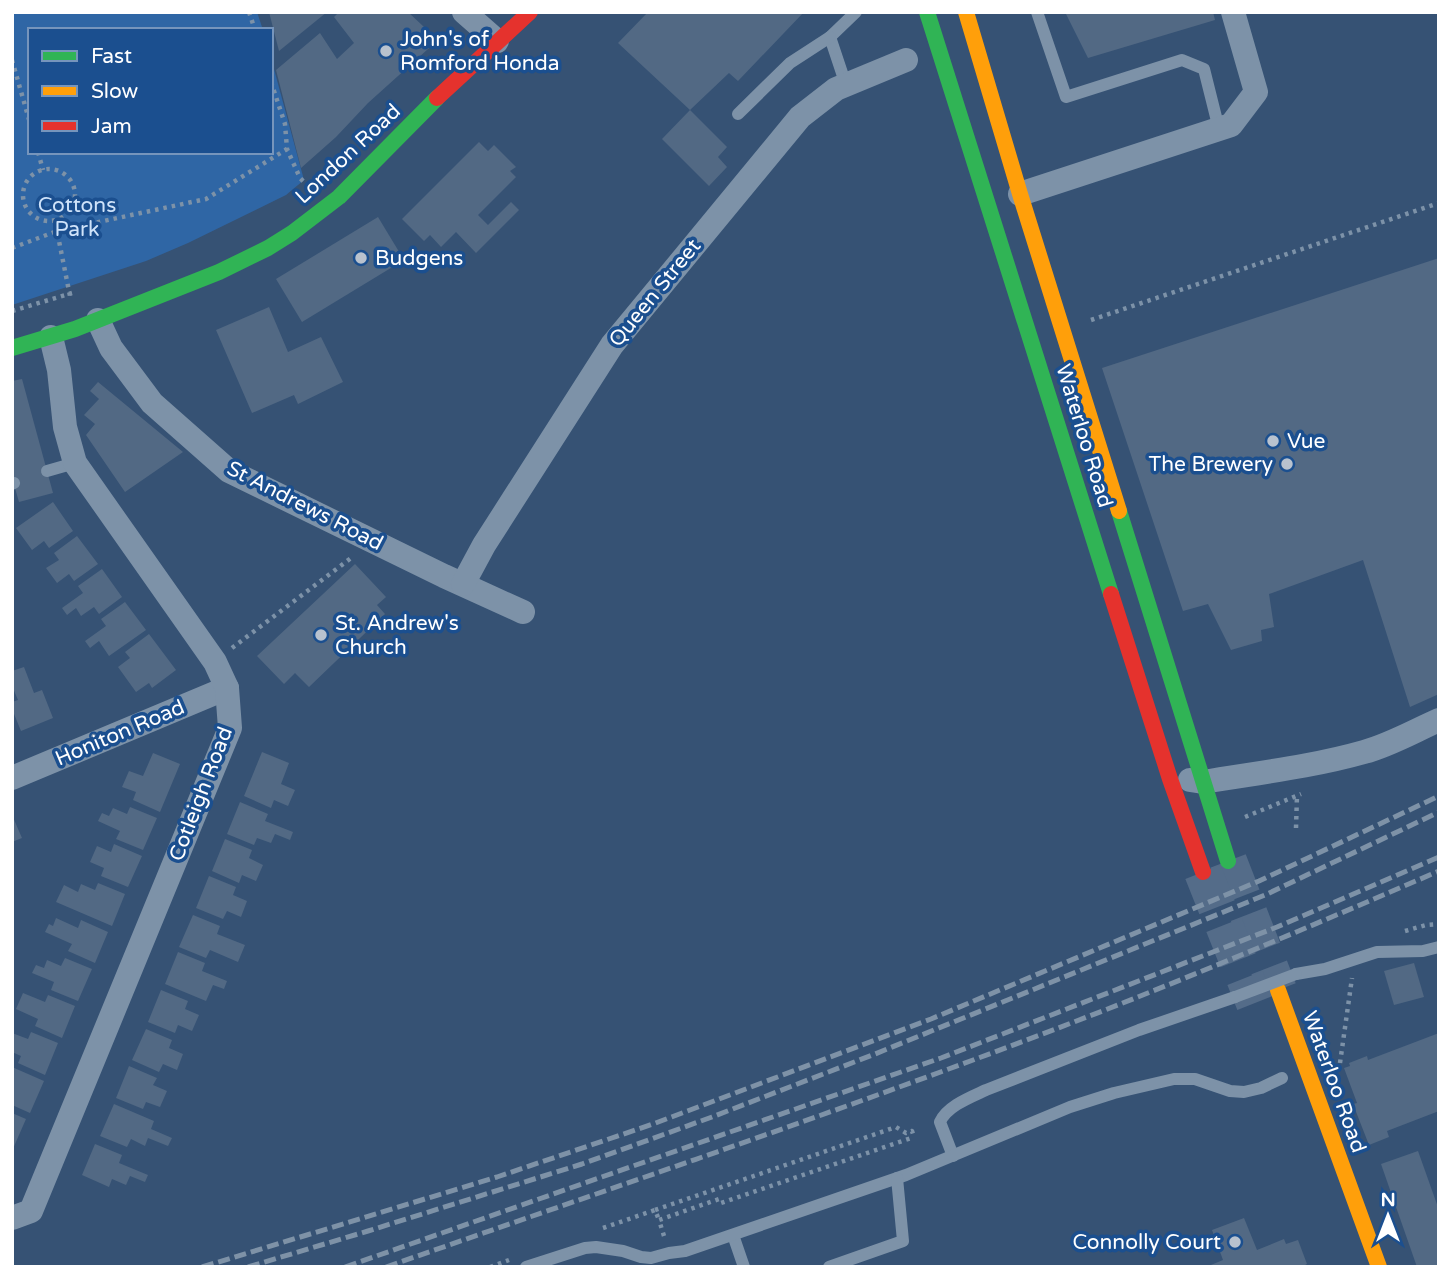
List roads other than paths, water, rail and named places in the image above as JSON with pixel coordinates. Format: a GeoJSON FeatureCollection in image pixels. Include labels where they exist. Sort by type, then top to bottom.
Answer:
{"type":"FeatureCollection","features":[{"type":"Feature","properties":{"kind":"main road","name":"London Road"},"geometry":{"type":"LineString","coordinates":[[12,348],[98,320],[219,272],[292,233],[339,197],[450,85],[530,12]]}},
{"type":"Feature","properties":{"kind":"main road","name":"Waterloo Road"},"geometry":{"type":"LineString","coordinates":[[928,12],[1005,200],[1228,861]]}},
{"type":"Feature","properties":{"kind":"main road","name":"Waterloo Road"},"geometry":{"type":"LineString","coordinates":[[966,12],[1005,200],[1170,779],[1202,872]]}},
{"type":"Feature","properties":{"kind":"main road","name":"Waterloo Road"},"geometry":{"type":"LineString","coordinates":[[1278,990],[1379,1267]]}},
{"type":"Feature","properties":{"kind":"street"},"geometry":{"type":"LineString","coordinates":[[464,12],[497,41]]}},
{"type":"Feature","properties":{"kind":"street"},"geometry":{"type":"LineString","coordinates":[[1005,200],[1231,125],[1256,92],[1233,12]]}},
{"type":"Feature","properties":{"kind":"street","name":"Queen Street"},"geometry":{"type":"LineString","coordinates":[[463,584],[484,545],[612,345],[800,117],[835,89],[906,60]]}},
{"type":"Feature","properties":{"kind":"street","name":"St Andrews Road"},"geometry":{"type":"LineString","coordinates":[[98,320],[111,348],[152,403],[229,471],[523,612]]}},
{"type":"Feature","properties":{"kind":"street","name":"Cotleigh Road"},"geometry":{"type":"LineString","coordinates":[[12,1218],[31,1211],[230,728],[227,688],[215,662],[75,463],[65,427],[59,370],[51,337]]}},
{"type":"Feature","properties":{"kind":"street","name":"Honiton Road"},"geometry":{"type":"LineString","coordinates":[[12,778],[227,688]]}},
{"type":"Feature","properties":{"kind":"street"},"geometry":{"type":"LineString","coordinates":[[1170,779],[1203,782],[1366,752],[1439,720]]}},
{"type":"Feature","properties":{"kind":"lane"},"geometry":{"type":"LineString","coordinates":[[738,114],[790,63],[830,37],[856,12]]}},
{"type":"Feature","properties":{"kind":"lane"},"geometry":{"type":"LineString","coordinates":[[1037,12],[1066,97],[1182,60],[1204,69],[1219,129]]}},
{"type":"Feature","properties":{"kind":"lane"},"geometry":{"type":"LineString","coordinates":[[830,37],[846,85]]}},
{"type":"Feature","properties":{"kind":"lane"},"geometry":{"type":"LineString","coordinates":[[47,471],[75,463]]}},
{"type":"Feature","properties":{"kind":"lane"},"geometry":{"type":"LineString","coordinates":[[953,1156],[940,1122],[945,1114],[986,1090],[1128,1034],[1296,974],[1325,969],[1377,952],[1423,951],[1439,947]]}},
{"type":"Feature","properties":{"kind":"lane"},"geometry":{"type":"LineString","coordinates":[[526,1267],[584,1248],[623,1251],[651,1258],[685,1251],[897,1178],[1070,1107],[1151,1083],[1195,1079],[1230,1091],[1244,1092],[1283,1078]]}},
{"type":"Feature","properties":{"kind":"lane"},"geometry":{"type":"LineString","coordinates":[[829,1267],[903,1241],[897,1178]]}},
{"type":"Feature","properties":{"kind":"lane"},"geometry":{"type":"LineString","coordinates":[[733,1235],[744,1267]]}},
{"type":"Feature","properties":{"kind":"tunnel"},"geometry":{"type":"LineString","coordinates":[[1228,861],[1278,990]]}},
{"type":"Feature","properties":{"kind":"tunnel"},"geometry":{"type":"LineString","coordinates":[[1203,872],[1255,1003]]}},
{"type":"Feature","properties":{"kind":"railway"},"geometry":{"type":"LineString","coordinates":[[202,1267],[497,1177],[653,1124],[931,1019],[1259,881],[1439,796]]}},
{"type":"Feature","properties":{"kind":"railway"},"geometry":{"type":"LineString","coordinates":[[248,1267],[582,1164],[712,1117],[875,1054],[1265,895],[1439,812]]}},
{"type":"Feature","properties":{"kind":"railway"},"geometry":{"type":"LineString","coordinates":[[345,1267],[941,1058],[1277,927],[1439,857]]}},
{"type":"Feature","properties":{"kind":"railway"},"geometry":{"type":"LineString","coordinates":[[386,1267],[747,1142],[1016,1044],[1189,976],[1439,871]]}},
{"type":"Feature","properties":{"kind":"place","name":"John's of Romford Honda"},"geometry":{"type":"Point","coordinates":[386,51]}},
{"type":"Feature","properties":{"kind":"place","name":"Budgens"},"geometry":{"type":"Point","coordinates":[361,258]}},
{"type":"Feature","properties":{"kind":"place","name":"Vue"},"geometry":{"type":"Point","coordinates":[1273,441]}},
{"type":"Feature","properties":{"kind":"place","name":"The Brewery"},"geometry":{"type":"Point","coordinates":[1287,464]}},
{"type":"Feature","properties":{"kind":"place","name":"St. Andrew's Church"},"geometry":{"type":"Point","coordinates":[321,635]}},
{"type":"Feature","properties":{"kind":"place","name":"Connolly Court"},"geometry":{"type":"Point","coordinates":[1235,1242]}},
{"type":"Feature","properties":{"kind":"park label","name":"Cottons Park"},"geometry":{"type":"Point","coordinates":[77,217]}}]}
